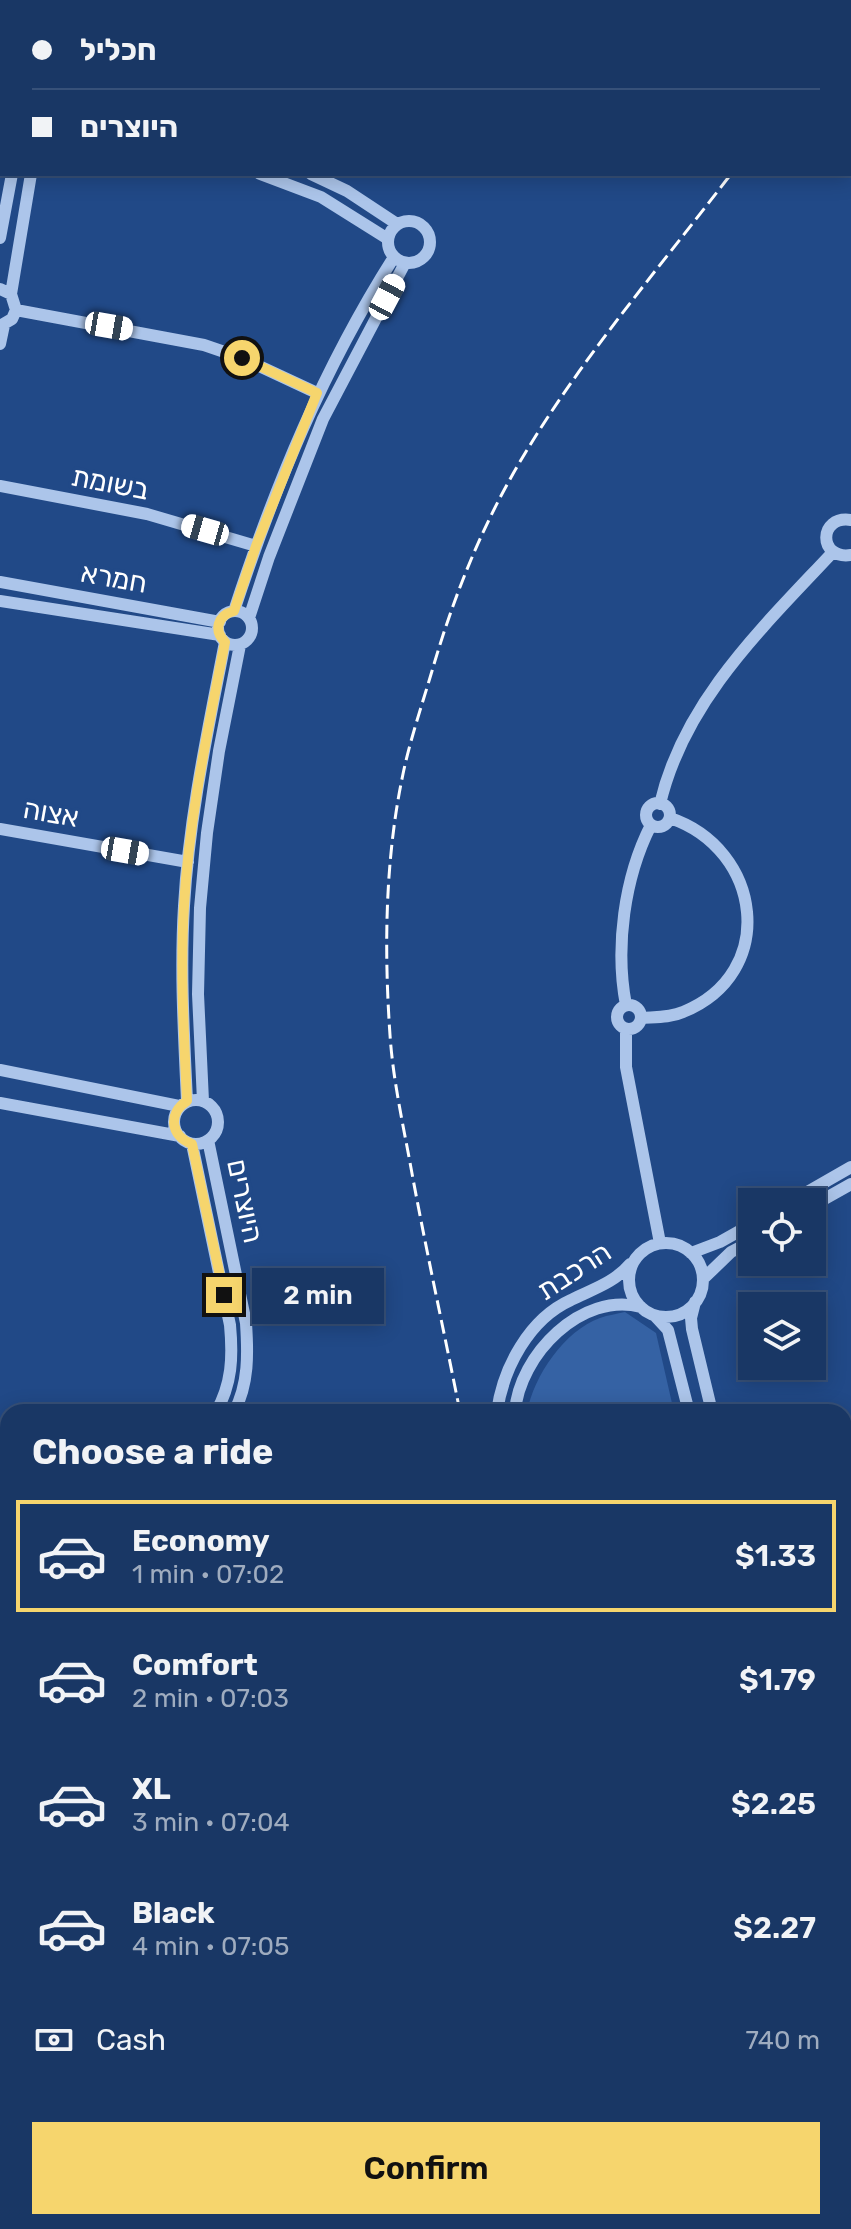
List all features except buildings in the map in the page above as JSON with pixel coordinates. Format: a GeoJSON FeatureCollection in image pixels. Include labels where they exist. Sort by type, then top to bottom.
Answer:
{"type":"FeatureCollection","features":[{"type":"Feature","properties":{"kind":"street"},"geometry":{"type":"LineString","coordinates":[[0,238],[12,176]]}},
{"type":"Feature","properties":{"kind":"street"},"geometry":{"type":"LineString","coordinates":[[31,176],[5,292],[16,310],[204,345],[242,358],[317,393]]}},
{"type":"Feature","properties":{"kind":"street"},"geometry":{"type":"LineString","coordinates":[[265,176],[321,197],[388,239]]}},
{"type":"Feature","properties":{"kind":"street"},"geometry":{"type":"LineString","coordinates":[[315,176],[347,191],[397,224]]}},
{"type":"Feature","properties":{"kind":"street"},"geometry":{"type":"LineString","coordinates":[[409,220],[419,222],[430,234],[430,249],[426,256],[413,263],[399,260],[388,246],[388,239],[397,224],[409,220]]}},
{"type":"Feature","properties":{"kind":"street"},"geometry":{"type":"LineString","coordinates":[[234,611],[256,546],[317,393],[399,260]]}},
{"type":"Feature","properties":{"kind":"street"},"geometry":{"type":"LineString","coordinates":[[203,1101],[198,994],[202,883],[219,751],[240,645],[250,638],[249,618],[323,419],[399,260]]}},
{"type":"Feature","properties":{"kind":"street"},"geometry":{"type":"LineString","coordinates":[[0,344],[2,326],[12,319],[16,310]]}},
{"type":"Feature","properties":{"kind":"street","name":"בשומת"},"geometry":{"type":"LineString","coordinates":[[0,486],[147,514],[256,546]]}},
{"type":"Feature","properties":{"kind":"street"},"geometry":{"type":"LineString","coordinates":[[851,520],[841,519],[829,527],[826,541],[833,552],[841,556],[851,555]]}},
{"type":"Feature","properties":{"kind":"street"},"geometry":{"type":"LineString","coordinates":[[660,804],[668,770],[702,705],[748,643],[833,552]]}},
{"type":"Feature","properties":{"kind":"street","name":"חמרא"},"geometry":{"type":"LineString","coordinates":[[0,582],[221,633]]}},
{"type":"Feature","properties":{"kind":"street","name":"חמרא"},"geometry":{"type":"LineString","coordinates":[[0,601],[221,633]]}},
{"type":"Feature","properties":{"kind":"street"},"geometry":{"type":"LineString","coordinates":[[180,1136],[173,1124],[183,1104],[184,907],[203,748],[226,614],[234,611],[249,618]]}},
{"type":"Feature","properties":{"kind":"street"},"geometry":{"type":"LineString","coordinates":[[221,633],[240,645]]}},
{"type":"Feature","properties":{"kind":"street"},"geometry":{"type":"LineString","coordinates":[[660,804],[668,809],[670,818]]}},
{"type":"Feature","properties":{"kind":"street"},"geometry":{"type":"LineString","coordinates":[[660,804],[648,809],[646,818],[651,825],[660,827],[670,818]]}},
{"type":"Feature","properties":{"kind":"street"},"geometry":{"type":"LineString","coordinates":[[641,1018],[681,1013],[712,995],[734,970],[746,939],[747,903],[736,871],[712,841],[694,828],[670,818]]}},
{"type":"Feature","properties":{"kind":"street"},"geometry":{"type":"LineString","coordinates":[[626,1005],[621,973],[625,916],[637,857],[651,825]]}},
{"type":"Feature","properties":{"kind":"street","name":"אצוה"},"geometry":{"type":"LineString","coordinates":[[0,829],[188,862]]}},
{"type":"Feature","properties":{"kind":"street"},"geometry":{"type":"LineString","coordinates":[[626,1005],[636,1007],[641,1018],[635,1028],[626,1029],[618,1024],[616,1018],[618,1010],[626,1005]]}},
{"type":"Feature","properties":{"kind":"street"},"geometry":{"type":"LineString","coordinates":[[626,1029],[626,1067],[660,1243]]}},
{"type":"Feature","properties":{"kind":"street"},"geometry":{"type":"LineString","coordinates":[[0,1070],[183,1104],[203,1101],[213,1107],[218,1116],[217,1131],[208,1140],[192,1144],[180,1136],[0,1103]]}},
{"type":"Feature","properties":{"kind":"street","name":"היוצרים"},"geometry":{"type":"LineString","coordinates":[[208,1140],[247,1337],[246,1378],[237,1404]]}},
{"type":"Feature","properties":{"kind":"street","name":"היוצרים"},"geometry":{"type":"LineString","coordinates":[[192,1144],[233,1351],[231,1375],[219,1404]]}},
{"type":"Feature","properties":{"kind":"street"},"geometry":{"type":"LineString","coordinates":[[814,1188],[851,1167]]}},
{"type":"Feature","properties":{"kind":"street"},"geometry":{"type":"LineString","coordinates":[[826,1198],[851,1184]]}},
{"type":"Feature","properties":{"kind":"street"},"geometry":{"type":"LineString","coordinates":[[691,1253],[738,1232]]}},
{"type":"Feature","properties":{"kind":"street"},"geometry":{"type":"LineString","coordinates":[[687,1404],[668,1330],[646,1311],[629,1288],[629,1276],[637,1255],[660,1243],[680,1245],[691,1253],[700,1265],[703,1279]]}},
{"type":"Feature","properties":{"kind":"street"},"geometry":{"type":"LineString","coordinates":[[710,1404],[691,1318],[703,1279],[738,1248]]}},
{"type":"Feature","properties":{"kind":"street","name":"הרכבת"},"geometry":{"type":"LineString","coordinates":[[499,1404],[514,1358],[531,1333],[549,1314],[568,1301],[620,1275],[637,1255]]}},
{"type":"Feature","properties":{"kind":"street"},"geometry":{"type":"LineString","coordinates":[[646,1311],[664,1317],[676,1315],[696,1301]]}},
{"type":"Feature","properties":{"kind":"street","name":"הרכבת"},"geometry":{"type":"LineString","coordinates":[[517,1404],[523,1382],[536,1358],[556,1333],[575,1318],[597,1307],[620,1303],[646,1311]]}},
{"type":"Feature","properties":{"kind":"shaded area"},"geometry":{"type":"Polygon","coordinates":[[[625,1312],[656,1333],[672,1404],[529,1404],[536,1384],[563,1344],[587,1324],[625,1312]]]}},
{"type":"Feature","properties":{"kind":"railway"},"geometry":{"type":"LineString","coordinates":[[458,1404],[391,1052],[387,970],[389,871],[403,774],[450,615],[471,560],[509,481],[547,418],[597,347],[729,176]]}},
{"type":"Feature","properties":{"kind":"route"},"geometry":{"type":"LineString","coordinates":[[224,1295],[192,1144],[183,1140],[173,1124],[179,1106],[187,1101],[182,995],[184,907],[191,831],[203,748],[225,642],[220,638],[218,625],[221,618],[234,611],[256,546],[317,393],[242,358]]}}]}
